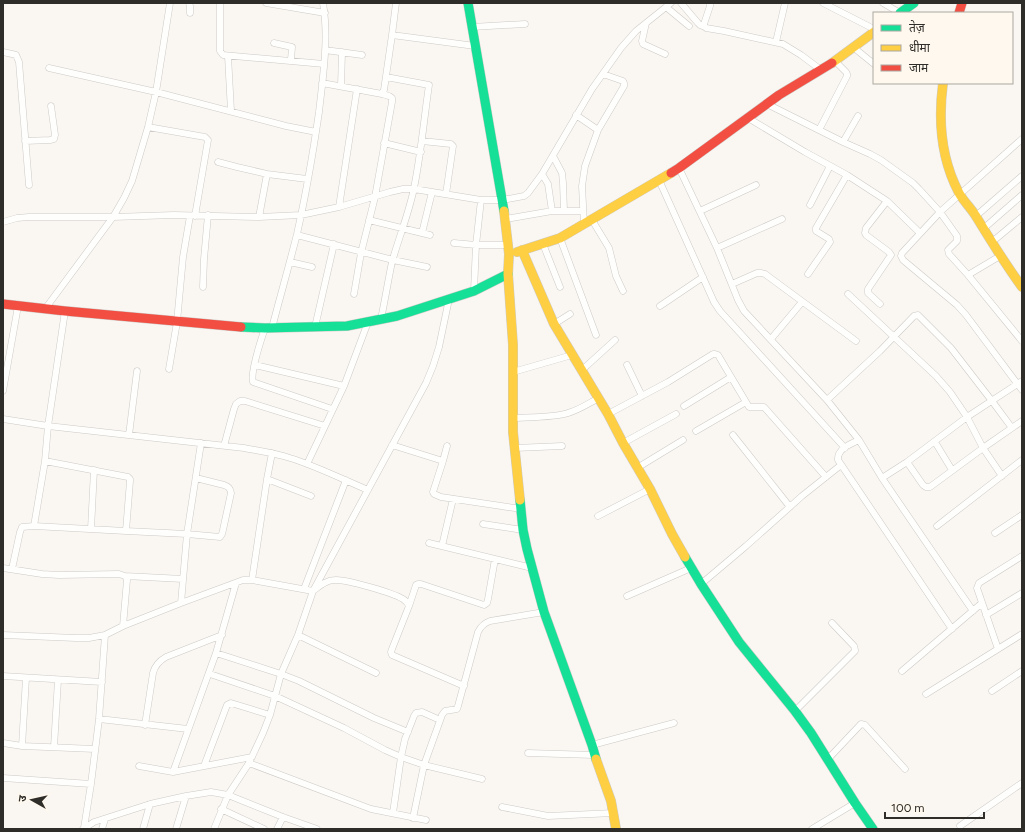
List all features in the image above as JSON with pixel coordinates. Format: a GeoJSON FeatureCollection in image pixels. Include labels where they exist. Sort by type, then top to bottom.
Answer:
{"type":"FeatureCollection","features":[{"type":"Feature","properties":{"kind":"street"},"geometry":{"type":"LineString","coordinates":[[45,309],[113,217],[132,181],[148,127],[156,92],[170,3]]}},
{"type":"Feature","properties":{"kind":"street"},"geometry":{"type":"LineString","coordinates":[[189,3],[190,13]]}},
{"type":"Feature","properties":{"kind":"street"},"geometry":{"type":"LineString","coordinates":[[220,3],[220,51],[223,55],[324,64]]}},
{"type":"Feature","properties":{"kind":"street"},"geometry":{"type":"LineString","coordinates":[[266,3],[325,13]]}},
{"type":"Feature","properties":{"kind":"street"},"geometry":{"type":"LineString","coordinates":[[323,3],[326,37],[324,64],[316,132],[301,215],[290,262],[255,365],[252,379],[253,382],[332,409]]}},
{"type":"Feature","properties":{"kind":"street"},"geometry":{"type":"LineString","coordinates":[[382,94],[386,77],[396,3]]}},
{"type":"Feature","properties":{"kind":"street"},"geometry":{"type":"LineString","coordinates":[[468,3],[506,219],[509,249],[508,274],[513,345],[512,418],[523,530],[544,612],[608,792],[614,813],[616,829]]}},
{"type":"Feature","properties":{"kind":"street"},"geometry":{"type":"LineString","coordinates":[[681,3],[700,25],[783,44],[796,51],[821,70]]}},
{"type":"Feature","properties":{"kind":"street"},"geometry":{"type":"LineString","coordinates":[[705,27],[704,24],[710,3]]}},
{"type":"Feature","properties":{"kind":"street"},"geometry":{"type":"LineString","coordinates":[[776,42],[785,3]]}},
{"type":"Feature","properties":{"kind":"street"},"geometry":{"type":"LineString","coordinates":[[823,3],[873,28]]}},
{"type":"Feature","properties":{"kind":"street"},"geometry":{"type":"LineString","coordinates":[[883,3],[898,12]]}},
{"type":"Feature","properties":{"kind":"street"},"geometry":{"type":"LineString","coordinates":[[901,12],[914,3]]}},
{"type":"Feature","properties":{"kind":"street"},"geometry":{"type":"LineString","coordinates":[[3,222],[17,218],[29,217],[208,215],[260,217],[301,215],[339,207],[403,189],[414,189],[480,200],[503,200],[524,196],[542,174],[576,115],[629,38],[668,5],[689,26]]}},
{"type":"Feature","properties":{"kind":"street"},"geometry":{"type":"LineString","coordinates":[[646,23],[642,44],[665,54]]}},
{"type":"Feature","properties":{"kind":"street"},"geometry":{"type":"LineString","coordinates":[[472,27],[525,24]]}},
{"type":"Feature","properties":{"kind":"street"},"geometry":{"type":"LineString","coordinates":[[454,243],[522,250],[560,238],[679,168],[795,84],[835,61],[873,33]]}},
{"type":"Feature","properties":{"kind":"street"},"geometry":{"type":"LineString","coordinates":[[392,35],[475,46]]}},
{"type":"Feature","properties":{"kind":"street"},"geometry":{"type":"LineString","coordinates":[[274,43],[292,47],[291,60]]}},
{"type":"Feature","properties":{"kind":"street"},"geometry":{"type":"LineString","coordinates":[[853,47],[873,63]]}},
{"type":"Feature","properties":{"kind":"street"},"geometry":{"type":"LineString","coordinates":[[325,50],[362,55]]}},
{"type":"Feature","properties":{"kind":"street"},"geometry":{"type":"LineString","coordinates":[[3,52],[16,55],[19,62],[29,185]]}},
{"type":"Feature","properties":{"kind":"street"},"geometry":{"type":"LineString","coordinates":[[341,86],[342,52]]}},
{"type":"Feature","properties":{"kind":"street"},"geometry":{"type":"LineString","coordinates":[[228,56],[231,111]]}},
{"type":"Feature","properties":{"kind":"street"},"geometry":{"type":"LineString","coordinates":[[819,130],[847,76],[846,72],[835,61]]}},
{"type":"Feature","properties":{"kind":"street"},"geometry":{"type":"LineString","coordinates":[[49,68],[156,92],[286,126],[316,132]]}},
{"type":"Feature","properties":{"kind":"street"},"geometry":{"type":"LineString","coordinates":[[584,224],[582,176],[598,130],[624,86],[623,81],[603,74]]}},
{"type":"Feature","properties":{"kind":"street"},"geometry":{"type":"LineString","coordinates":[[381,319],[393,260],[414,189],[429,85],[386,77]]}},
{"type":"Feature","properties":{"kind":"street"},"geometry":{"type":"LineString","coordinates":[[322,83],[382,94],[392,98],[375,197],[361,253],[354,294]]}},
{"type":"Feature","properties":{"kind":"street"},"geometry":{"type":"LineString","coordinates":[[943,84],[940,108],[942,139],[946,159],[952,177],[960,194],[1022,287]]}},
{"type":"Feature","properties":{"kind":"street"},"geometry":{"type":"LineString","coordinates":[[339,207],[357,89]]}},
{"type":"Feature","properties":{"kind":"street"},"geometry":{"type":"LineString","coordinates":[[767,104],[870,154],[913,183],[940,212],[958,239],[956,243],[948,250],[948,254],[1022,341]]}},
{"type":"Feature","properties":{"kind":"street"},"geometry":{"type":"LineString","coordinates":[[25,141],[54,139],[55,135],[51,106]]}},
{"type":"Feature","properties":{"kind":"street"},"geometry":{"type":"LineString","coordinates":[[576,115],[598,130]]}},
{"type":"Feature","properties":{"kind":"street"},"geometry":{"type":"LineString","coordinates":[[843,142],[858,116]]}},
{"type":"Feature","properties":{"kind":"street"},"geometry":{"type":"LineString","coordinates":[[748,118],[847,175],[888,201],[920,233]]}},
{"type":"Feature","properties":{"kind":"street"},"geometry":{"type":"LineString","coordinates":[[148,127],[205,137],[208,140],[183,257],[177,322],[169,369]]}},
{"type":"Feature","properties":{"kind":"street"},"geometry":{"type":"LineString","coordinates":[[1022,139],[940,212],[902,253],[902,258],[956,305],[1020,382],[1022,390]]}},
{"type":"Feature","properties":{"kind":"street"},"geometry":{"type":"LineString","coordinates":[[422,141],[451,144],[453,146],[446,194]]}},
{"type":"Feature","properties":{"kind":"street"},"geometry":{"type":"LineString","coordinates":[[384,143],[420,152]]}},
{"type":"Feature","properties":{"kind":"street"},"geometry":{"type":"LineString","coordinates":[[553,156],[562,173],[564,211]]}},
{"type":"Feature","properties":{"kind":"street"},"geometry":{"type":"LineString","coordinates":[[218,162],[237,168],[307,180]]}},
{"type":"Feature","properties":{"kind":"street"},"geometry":{"type":"LineString","coordinates":[[810,205],[830,166]]}},
{"type":"Feature","properties":{"kind":"street"},"geometry":{"type":"LineString","coordinates":[[679,168],[717,248],[744,312],[827,400],[859,440],[882,478],[973,611]]}},
{"type":"Feature","properties":{"kind":"street"},"geometry":{"type":"LineString","coordinates":[[260,217],[267,174]]}},
{"type":"Feature","properties":{"kind":"street"},"geometry":{"type":"LineString","coordinates":[[542,174],[548,184],[552,211]]}},
{"type":"Feature","properties":{"kind":"street"},"geometry":{"type":"LineString","coordinates":[[808,274],[830,241],[829,238],[816,231],[816,228],[847,175]]}},
{"type":"Feature","properties":{"kind":"street"},"geometry":{"type":"LineString","coordinates":[[976,216],[1022,176]]}},
{"type":"Feature","properties":{"kind":"street"},"geometry":{"type":"LineString","coordinates":[[659,180],[714,302],[726,319],[845,448]]}},
{"type":"Feature","properties":{"kind":"street"},"geometry":{"type":"LineString","coordinates":[[700,211],[756,185]]}},
{"type":"Feature","properties":{"kind":"street"},"geometry":{"type":"LineString","coordinates":[[422,233],[432,192]]}},
{"type":"Feature","properties":{"kind":"street"},"geometry":{"type":"LineString","coordinates":[[983,230],[1022,195]]}},
{"type":"Feature","properties":{"kind":"street"},"geometry":{"type":"LineString","coordinates":[[474,291],[480,200]]}},
{"type":"Feature","properties":{"kind":"street"},"geometry":{"type":"LineString","coordinates":[[880,304],[868,293],[868,290],[891,255],[865,233],[866,228],[888,201]]}},
{"type":"Feature","properties":{"kind":"street"},"geometry":{"type":"LineString","coordinates":[[506,219],[552,211],[583,211]]}},
{"type":"Feature","properties":{"kind":"street"},"geometry":{"type":"LineString","coordinates":[[203,287],[208,215]]}},
{"type":"Feature","properties":{"kind":"street"},"geometry":{"type":"LineString","coordinates":[[992,242],[1022,217]]}},
{"type":"Feature","properties":{"kind":"street"},"geometry":{"type":"LineString","coordinates":[[717,248],[782,219]]}},
{"type":"Feature","properties":{"kind":"street"},"geometry":{"type":"LineString","coordinates":[[369,220],[430,235]]}},
{"type":"Feature","properties":{"kind":"street"},"geometry":{"type":"LineString","coordinates":[[592,220],[609,248],[616,276],[623,291]]}},
{"type":"Feature","properties":{"kind":"street"},"geometry":{"type":"LineString","coordinates":[[297,235],[334,244],[361,253],[427,267]]}},
{"type":"Feature","properties":{"kind":"street"},"geometry":{"type":"LineString","coordinates":[[560,238],[596,335]]}},
{"type":"Feature","properties":{"kind":"street"},"geometry":{"type":"LineString","coordinates":[[315,327],[334,244]]}},
{"type":"Feature","properties":{"kind":"street"},"geometry":{"type":"LineString","coordinates":[[543,244],[560,286]]}},
{"type":"Feature","properties":{"kind":"street"},"geometry":{"type":"LineString","coordinates":[[522,250],[554,324],[608,414],[650,489],[672,534],[691,568],[739,642],[811,733],[873,829]]}},
{"type":"Feature","properties":{"kind":"street"},"geometry":{"type":"LineString","coordinates":[[968,276],[1000,256]]}},
{"type":"Feature","properties":{"kind":"street"},"geometry":{"type":"LineString","coordinates":[[290,262],[312,267]]}},
{"type":"Feature","properties":{"kind":"street"},"geometry":{"type":"LineString","coordinates":[[732,284],[757,273],[770,277],[856,341]]}},
{"type":"Feature","properties":{"kind":"street"},"geometry":{"type":"LineString","coordinates":[[3,304],[234,327],[268,328],[347,326],[397,316],[474,291],[508,274]]}},
{"type":"Feature","properties":{"kind":"street"},"geometry":{"type":"LineString","coordinates":[[660,306],[703,277]]}},
{"type":"Feature","properties":{"kind":"street"},"geometry":{"type":"LineString","coordinates":[[848,294],[936,376],[950,392],[967,417],[983,448],[1002,476]]}},
{"type":"Feature","properties":{"kind":"street"},"geometry":{"type":"LineString","coordinates":[[214,829],[228,795],[251,760],[263,733],[282,674],[298,635],[313,591],[426,383],[439,347],[449,299]]}},
{"type":"Feature","properties":{"kind":"street"},"geometry":{"type":"LineString","coordinates":[[770,339],[802,302]]}},
{"type":"Feature","properties":{"kind":"street"},"geometry":{"type":"LineString","coordinates":[[3,391],[6,359],[18,306]]}},
{"type":"Feature","properties":{"kind":"street"},"geometry":{"type":"LineString","coordinates":[[34,526],[45,461],[48,426],[65,311]]}},
{"type":"Feature","properties":{"kind":"street"},"geometry":{"type":"LineString","coordinates":[[554,324],[570,314]]}},
{"type":"Feature","properties":{"kind":"street"},"geometry":{"type":"LineString","coordinates":[[827,400],[880,351],[914,316],[918,315],[951,348],[1012,428]]}},
{"type":"Feature","properties":{"kind":"street"},"geometry":{"type":"LineString","coordinates":[[306,464],[344,386],[368,322]]}},
{"type":"Feature","properties":{"kind":"street"},"geometry":{"type":"LineString","coordinates":[[582,370],[615,340]]}},
{"type":"Feature","properties":{"kind":"street"},"geometry":{"type":"LineString","coordinates":[[608,414],[668,382],[712,354],[715,354],[718,355],[750,407],[764,407],[826,478]]}},
{"type":"Feature","properties":{"kind":"street"},"geometry":{"type":"LineString","coordinates":[[513,372],[572,355]]}},
{"type":"Feature","properties":{"kind":"street"},"geometry":{"type":"LineString","coordinates":[[255,365],[344,386]]}},
{"type":"Feature","properties":{"kind":"street"},"geometry":{"type":"LineString","coordinates":[[627,365],[642,396]]}},
{"type":"Feature","properties":{"kind":"street"},"geometry":{"type":"LineString","coordinates":[[129,435],[137,371]]}},
{"type":"Feature","properties":{"kind":"street"},"geometry":{"type":"LineString","coordinates":[[684,406],[731,377]]}},
{"type":"Feature","properties":{"kind":"street"},"geometry":{"type":"LineString","coordinates":[[882,478],[935,442],[967,417],[1020,382]]}},
{"type":"Feature","properties":{"kind":"street"},"geometry":{"type":"LineString","coordinates":[[512,418],[567,414],[599,398]]}},
{"type":"Feature","properties":{"kind":"street"},"geometry":{"type":"LineString","coordinates":[[224,446],[234,409],[236,404],[240,401],[246,401],[325,426]]}},
{"type":"Feature","properties":{"kind":"street"},"geometry":{"type":"LineString","coordinates":[[696,431],[746,402]]}},
{"type":"Feature","properties":{"kind":"street"},"geometry":{"type":"LineString","coordinates":[[623,443],[676,414]]}},
{"type":"Feature","properties":{"kind":"street"},"geometry":{"type":"LineString","coordinates":[[3,419],[48,426],[244,448],[272,453],[306,464],[368,490]]}},
{"type":"Feature","properties":{"kind":"street"},"geometry":{"type":"LineString","coordinates":[[907,462],[923,485],[930,487],[1022,421]]}},
{"type":"Feature","properties":{"kind":"street"},"geometry":{"type":"LineString","coordinates":[[733,435],[790,507]]}},
{"type":"Feature","properties":{"kind":"street"},"geometry":{"type":"LineString","coordinates":[[637,468],[683,440]]}},
{"type":"Feature","properties":{"kind":"street"},"geometry":{"type":"LineString","coordinates":[[859,440],[840,451],[838,460],[952,629]]}},
{"type":"Feature","properties":{"kind":"street"},"geometry":{"type":"LineString","coordinates":[[935,442],[952,470]]}},
{"type":"Feature","properties":{"kind":"street"},"geometry":{"type":"LineString","coordinates":[[181,603],[187,534],[201,443]]}},
{"type":"Feature","properties":{"kind":"street"},"geometry":{"type":"LineString","coordinates":[[392,445],[443,461]]}},
{"type":"Feature","properties":{"kind":"street"},"geometry":{"type":"LineString","coordinates":[[447,446],[433,492],[434,494],[441,497],[522,509]]}},
{"type":"Feature","properties":{"kind":"street"},"geometry":{"type":"LineString","coordinates":[[515,448],[562,446]]}},
{"type":"Feature","properties":{"kind":"street"},"geometry":{"type":"LineString","coordinates":[[252,580],[272,453]]}},
{"type":"Feature","properties":{"kind":"street"},"geometry":{"type":"LineString","coordinates":[[937,526],[1022,460]]}},
{"type":"Feature","properties":{"kind":"street"},"geometry":{"type":"LineString","coordinates":[[45,461],[128,477],[130,479],[126,532]]}},
{"type":"Feature","properties":{"kind":"street"},"geometry":{"type":"LineString","coordinates":[[701,584],[790,507],[842,465]]}},
{"type":"Feature","properties":{"kind":"street"},"geometry":{"type":"LineString","coordinates":[[91,529],[94,470]]}},
{"type":"Feature","properties":{"kind":"street"},"geometry":{"type":"LineString","coordinates":[[12,569],[21,529],[22,527],[26,526],[220,537],[223,530],[231,493],[230,489],[228,486],[196,478]]}},
{"type":"Feature","properties":{"kind":"street"},"geometry":{"type":"LineString","coordinates":[[267,479],[311,496]]}},
{"type":"Feature","properties":{"kind":"street"},"geometry":{"type":"LineString","coordinates":[[304,589],[346,480]]}},
{"type":"Feature","properties":{"kind":"street"},"geometry":{"type":"LineString","coordinates":[[598,516],[650,489]]}},
{"type":"Feature","properties":{"kind":"street"},"geometry":{"type":"LineString","coordinates":[[442,546],[453,498]]}},
{"type":"Feature","properties":{"kind":"street"},"geometry":{"type":"LineString","coordinates":[[995,533],[1022,515]]}},
{"type":"Feature","properties":{"kind":"street"},"geometry":{"type":"LineString","coordinates":[[484,524],[523,530]]}},
{"type":"Feature","properties":{"kind":"street"},"geometry":{"type":"LineString","coordinates":[[429,543],[532,568]]}},
{"type":"Feature","properties":{"kind":"street"},"geometry":{"type":"LineString","coordinates":[[998,649],[977,591],[978,585],[1022,556]]}},
{"type":"Feature","properties":{"kind":"street"},"geometry":{"type":"LineString","coordinates":[[464,686],[392,655],[391,652],[416,585],[421,584],[484,605],[487,603],[488,599],[495,559]]}},
{"type":"Feature","properties":{"kind":"street"},"geometry":{"type":"LineString","coordinates":[[3,568],[42,574],[120,574],[125,576],[183,579]]}},
{"type":"Feature","properties":{"kind":"street"},"geometry":{"type":"LineString","coordinates":[[626,596],[691,568]]}},
{"type":"Feature","properties":{"kind":"street"},"geometry":{"type":"LineString","coordinates":[[124,626],[127,580],[125,576]]}},
{"type":"Feature","properties":{"kind":"street"},"geometry":{"type":"LineString","coordinates":[[3,635],[89,638],[105,635],[181,603],[243,580],[252,580],[313,591],[327,581],[344,580],[403,599],[409,606]]}},
{"type":"Feature","properties":{"kind":"street"},"geometry":{"type":"LineString","coordinates":[[173,772],[210,674],[236,583]]}},
{"type":"Feature","properties":{"kind":"street"},"geometry":{"type":"LineString","coordinates":[[986,615],[1022,593]]}},
{"type":"Feature","properties":{"kind":"street"},"geometry":{"type":"LineString","coordinates":[[902,671],[982,604]]}},
{"type":"Feature","properties":{"kind":"street"},"geometry":{"type":"LineString","coordinates":[[414,818],[424,765],[442,715],[445,711],[457,709],[478,632],[481,627],[490,621],[544,612]]}},
{"type":"Feature","properties":{"kind":"street"},"geometry":{"type":"LineString","coordinates":[[795,711],[855,652],[854,646],[832,623]]}},
{"type":"Feature","properties":{"kind":"street"},"geometry":{"type":"LineString","coordinates":[[84,829],[99,719],[105,635]]}},
{"type":"Feature","properties":{"kind":"street"},"geometry":{"type":"LineString","coordinates":[[145,725],[154,666],[166,657],[222,635]]}},
{"type":"Feature","properties":{"kind":"street"},"geometry":{"type":"LineString","coordinates":[[298,635],[376,673]]}},
{"type":"Feature","properties":{"kind":"street"},"geometry":{"type":"LineString","coordinates":[[926,694],[998,649],[1021,637]]}},
{"type":"Feature","properties":{"kind":"street"},"geometry":{"type":"LineString","coordinates":[[216,654],[282,674],[374,718],[408,732]]}},
{"type":"Feature","properties":{"kind":"street"},"geometry":{"type":"LineString","coordinates":[[992,691],[1022,671]]}},
{"type":"Feature","properties":{"kind":"street"},"geometry":{"type":"LineString","coordinates":[[210,674],[275,696],[344,728],[401,757],[424,765],[482,779]]}},
{"type":"Feature","properties":{"kind":"street"},"geometry":{"type":"LineString","coordinates":[[3,676],[102,682]]}},
{"type":"Feature","properties":{"kind":"street"},"geometry":{"type":"LineString","coordinates":[[22,746],[26,678]]}},
{"type":"Feature","properties":{"kind":"street"},"geometry":{"type":"LineString","coordinates":[[54,747],[58,680]]}},
{"type":"Feature","properties":{"kind":"street"},"geometry":{"type":"LineString","coordinates":[[204,766],[226,705],[231,702],[270,714]]}},
{"type":"Feature","properties":{"kind":"street"},"geometry":{"type":"LineString","coordinates":[[393,813],[401,757],[408,732],[416,712],[422,712],[440,720]]}},
{"type":"Feature","properties":{"kind":"street"},"geometry":{"type":"LineString","coordinates":[[99,719],[188,729]]}},
{"type":"Feature","properties":{"kind":"street"},"geometry":{"type":"LineString","coordinates":[[592,745],[674,723]]}},
{"type":"Feature","properties":{"kind":"street"},"geometry":{"type":"LineString","coordinates":[[828,758],[861,724],[863,724],[905,769]]}},
{"type":"Feature","properties":{"kind":"street"},"geometry":{"type":"LineString","coordinates":[[3,744],[95,749]]}},
{"type":"Feature","properties":{"kind":"street"},"geometry":{"type":"LineString","coordinates":[[528,753],[594,755]]}},
{"type":"Feature","properties":{"kind":"street"},"geometry":{"type":"LineString","coordinates":[[140,766],[173,772],[204,766],[251,760],[362,806],[426,820]]}},
{"type":"Feature","properties":{"kind":"street"},"geometry":{"type":"LineString","coordinates":[[3,778],[91,784]]}},
{"type":"Feature","properties":{"kind":"street"},"geometry":{"type":"LineString","coordinates":[[960,826],[1022,783]]}},
{"type":"Feature","properties":{"kind":"street"},"geometry":{"type":"LineString","coordinates":[[84,829],[94,822],[150,804],[211,792],[228,795],[317,829]]}},
{"type":"Feature","properties":{"kind":"street"},"geometry":{"type":"LineString","coordinates":[[176,829],[186,796]]}},
{"type":"Feature","properties":{"kind":"street"},"geometry":{"type":"LineString","coordinates":[[812,829],[855,803]]}},
{"type":"Feature","properties":{"kind":"street"},"geometry":{"type":"LineString","coordinates":[[144,829],[150,804]]}},
{"type":"Feature","properties":{"kind":"street"},"geometry":{"type":"LineString","coordinates":[[502,807],[548,816],[614,813]]}},
{"type":"Feature","properties":{"kind":"street"},"geometry":{"type":"LineString","coordinates":[[221,809],[264,829]]}},
{"type":"Feature","properties":{"kind":"street"},"geometry":{"type":"LineString","coordinates":[[277,829],[283,817]]}},
{"type":"Feature","properties":{"kind":"street"},"geometry":{"type":"LineString","coordinates":[[102,829],[106,819]]}},
{"type":"Feature","properties":{"kind":"traffic: fast"},"geometry":{"type":"LineString","coordinates":[[468,3],[504,211]]}},
{"type":"Feature","properties":{"kind":"traffic: fast"},"geometry":{"type":"LineString","coordinates":[[901,12],[914,3]]}},
{"type":"Feature","properties":{"kind":"traffic: fast"},"geometry":{"type":"LineString","coordinates":[[241,327],[265,328],[347,326],[397,316],[474,291],[508,274]]}},
{"type":"Feature","properties":{"kind":"traffic: fast"},"geometry":{"type":"LineString","coordinates":[[520,500],[523,530],[527,549],[544,612],[596,759]]}},
{"type":"Feature","properties":{"kind":"traffic: fast"},"geometry":{"type":"LineString","coordinates":[[685,557],[739,642],[811,733],[873,829]]}},
{"type":"Feature","properties":{"kind":"traffic: slow"},"geometry":{"type":"LineString","coordinates":[[832,63],[873,33]]}},
{"type":"Feature","properties":{"kind":"traffic: slow"},"geometry":{"type":"LineString","coordinates":[[943,84],[941,111],[942,140],[948,167],[953,180],[959,193],[1022,287]]}},
{"type":"Feature","properties":{"kind":"traffic: slow"},"geometry":{"type":"LineString","coordinates":[[517,252],[560,238],[671,173]]}},
{"type":"Feature","properties":{"kind":"traffic: slow"},"geometry":{"type":"LineString","coordinates":[[504,211],[509,254],[508,274],[513,345],[513,432],[520,500]]}},
{"type":"Feature","properties":{"kind":"traffic: slow"},"geometry":{"type":"LineString","coordinates":[[522,250],[554,324],[608,414],[650,489],[685,557]]}},
{"type":"Feature","properties":{"kind":"traffic: slow"},"geometry":{"type":"LineString","coordinates":[[596,759],[611,801],[616,829]]}},
{"type":"Feature","properties":{"kind":"traffic: jam"},"geometry":{"type":"LineString","coordinates":[[959,12],[962,3]]}},
{"type":"Feature","properties":{"kind":"traffic: jam"},"geometry":{"type":"LineString","coordinates":[[671,173],[779,95],[832,63]]}},
{"type":"Feature","properties":{"kind":"traffic: jam"},"geometry":{"type":"LineString","coordinates":[[3,304],[241,327]]}}]}
